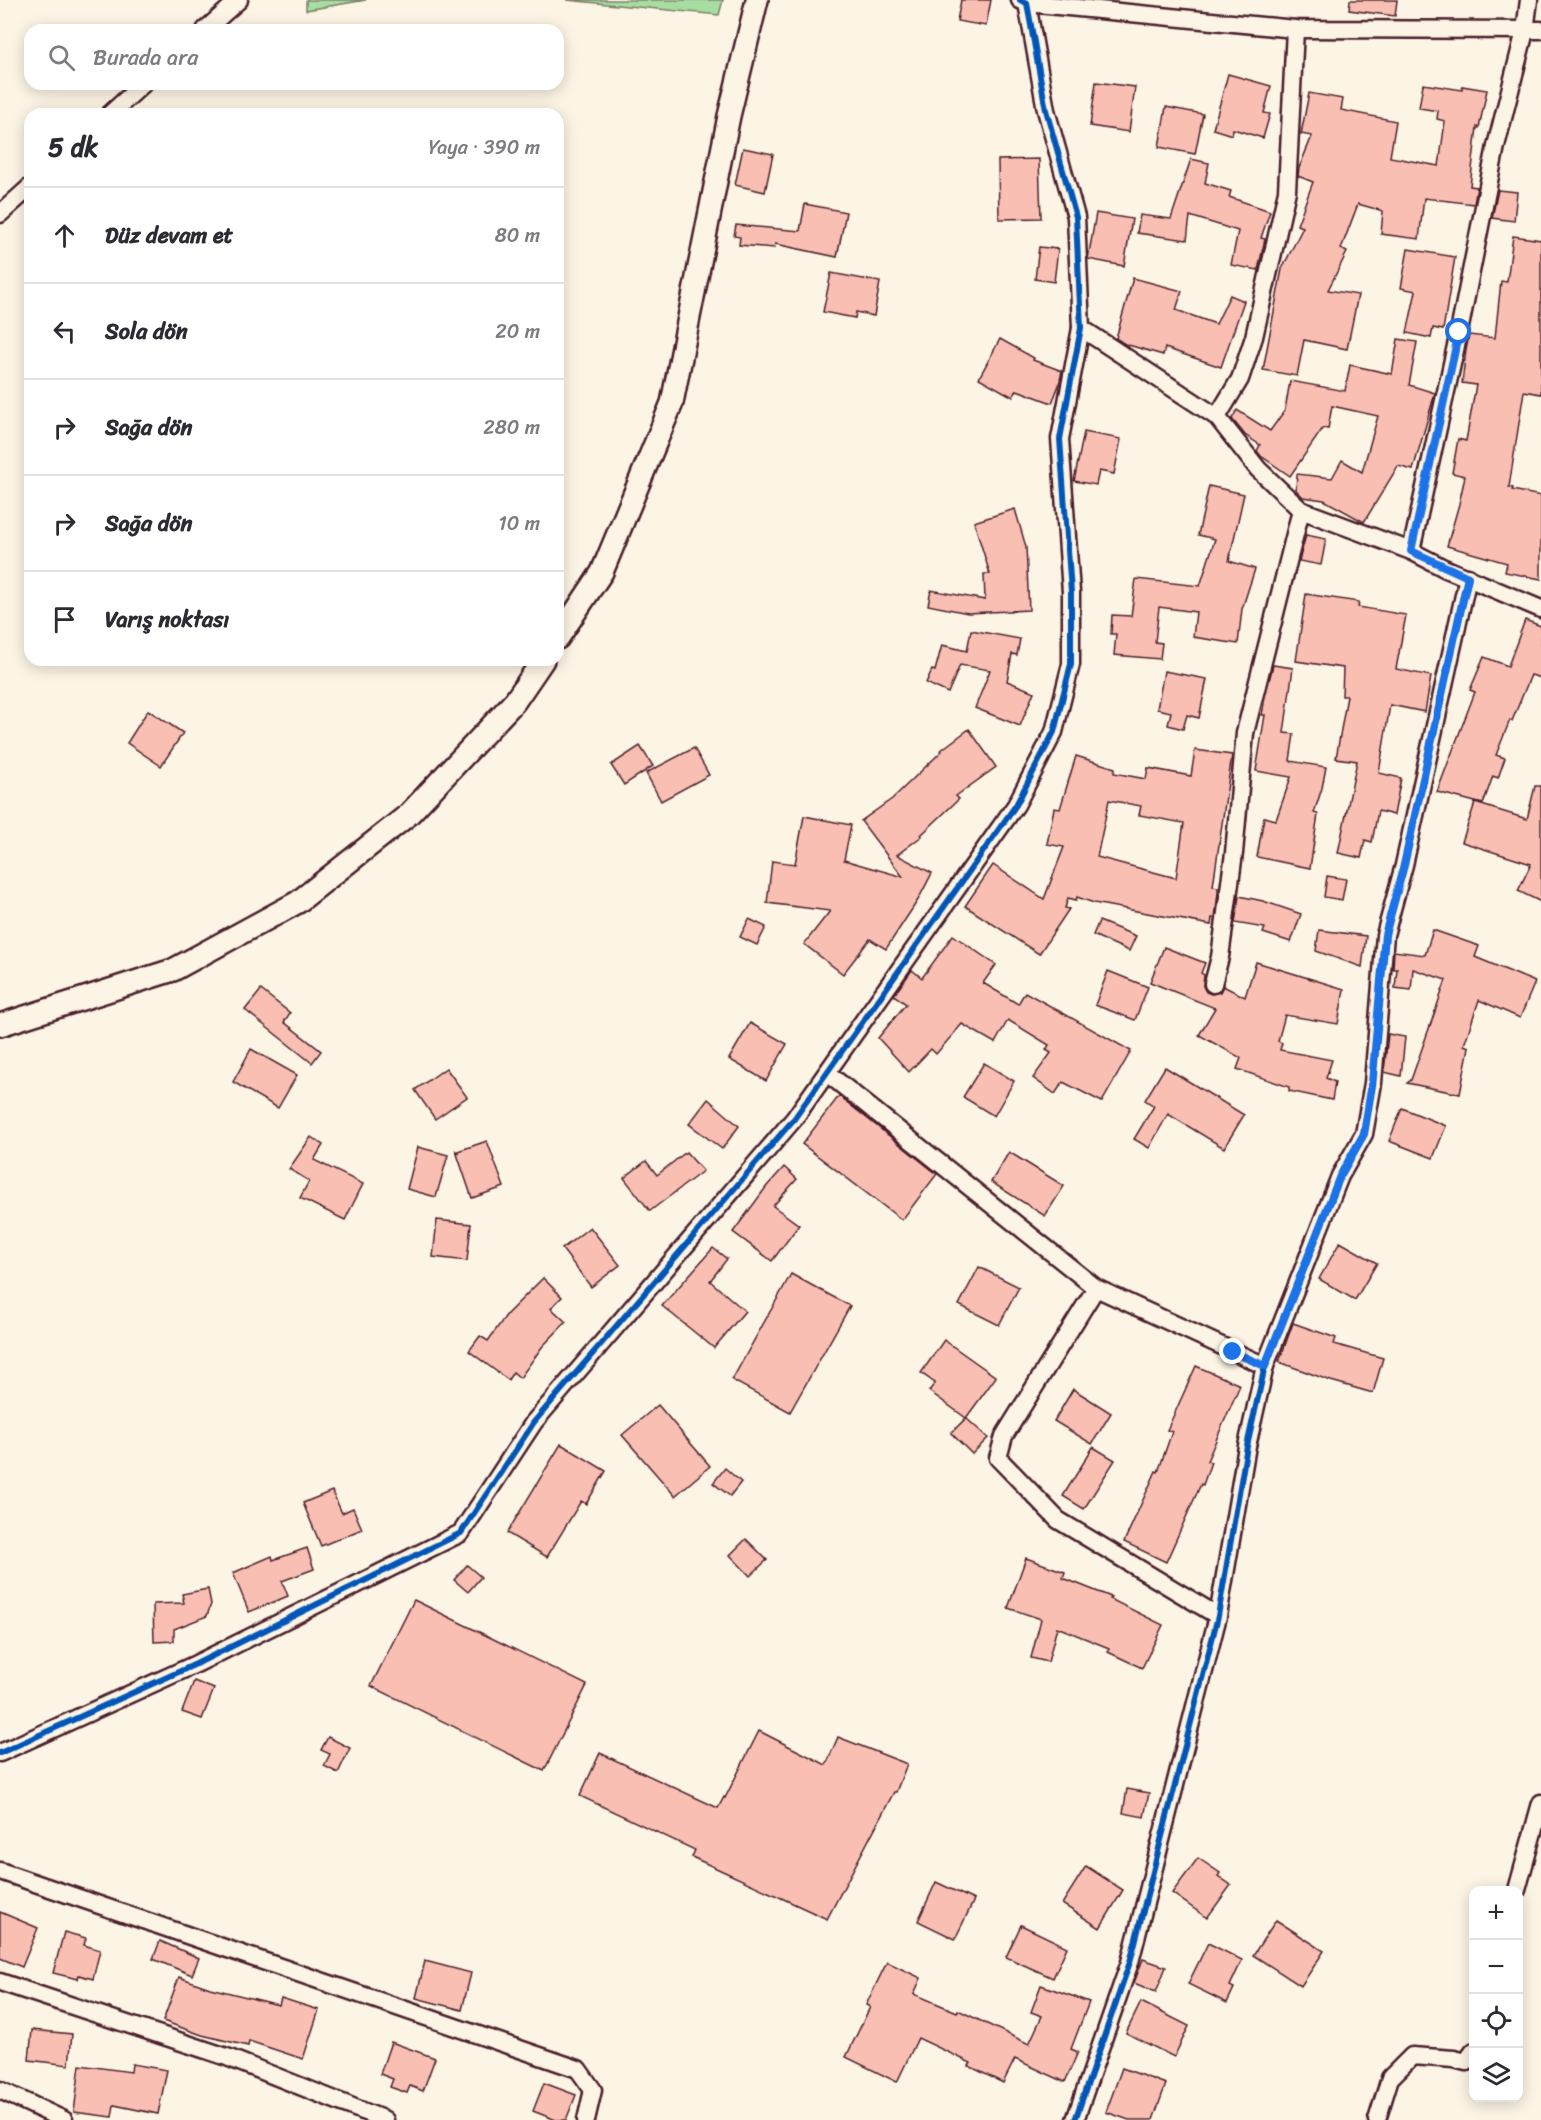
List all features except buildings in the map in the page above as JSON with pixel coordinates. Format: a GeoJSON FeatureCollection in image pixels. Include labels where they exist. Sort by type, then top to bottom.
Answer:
{"type":"FeatureCollection","features":[{"type":"Feature","properties":{"kind":"street"},"geometry":{"type":"LineString","coordinates":[[212,24],[239,0]]}},
{"type":"Feature","properties":{"kind":"street"},"geometry":{"type":"LineString","coordinates":[[564,629],[603,572],[672,403],[729,117],[757,0]]}},
{"type":"Feature","properties":{"kind":"street"},"geometry":{"type":"LineString","coordinates":[[1411,551],[1452,365],[1496,146],[1533,30],[1529,0]]}},
{"type":"Feature","properties":{"kind":"street"},"geometry":{"type":"LineString","coordinates":[[0,1753],[196,1664],[461,1533],[534,1422],[794,1119],[1016,805],[1054,732],[1071,664],[1071,592],[1060,439],[1081,328],[1076,216],[1046,110],[1023,2],[1295,29],[1533,30]]}},
{"type":"Feature","properties":{"kind":"street"},"geometry":{"type":"LineString","coordinates":[[1217,417],[1240,379],[1254,337],[1287,191],[1295,29]]}},
{"type":"Feature","properties":{"kind":"street"},"geometry":{"type":"LineString","coordinates":[[117,108],[136,90]]}},
{"type":"Feature","properties":{"kind":"street"},"geometry":{"type":"LineString","coordinates":[[0,214],[24,192]]}},
{"type":"Feature","properties":{"kind":"street"},"geometry":{"type":"LineString","coordinates":[[1081,328],[1217,417],[1258,469],[1301,510],[1411,551],[1541,609]]}},
{"type":"Feature","properties":{"kind":"street"},"geometry":{"type":"LineString","coordinates":[[1213,984],[1220,957],[1234,853],[1245,733],[1301,510]]}},
{"type":"Feature","properties":{"kind":"street"},"geometry":{"type":"LineString","coordinates":[[1075,2120],[1130,1962],[1218,1616],[1247,1446],[1265,1366],[1340,1176],[1364,1134],[1372,1083],[1385,935],[1404,865],[1468,577]]}},
{"type":"Feature","properties":{"kind":"street"},"geometry":{"type":"LineString","coordinates":[[0,1025],[174,970],[298,902],[408,815],[515,701],[539,666]]}},
{"type":"Feature","properties":{"kind":"street"},"geometry":{"type":"LineString","coordinates":[[826,1074],[1096,1288],[1265,1366]]}},
{"type":"Feature","properties":{"kind":"street"},"geometry":{"type":"LineString","coordinates":[[1096,1288],[1004,1436],[998,1458],[1058,1520],[1218,1616]]}},
{"type":"Feature","properties":{"kind":"street"},"geometry":{"type":"LineString","coordinates":[[1518,1886],[1541,1803]]}},
{"type":"Feature","properties":{"kind":"street"},"geometry":{"type":"LineString","coordinates":[[0,1871],[578,2069],[593,2090],[586,2120]]}},
{"type":"Feature","properties":{"kind":"street"},"geometry":{"type":"LineString","coordinates":[[0,1982],[226,2057],[385,2120]]}},
{"type":"Feature","properties":{"kind":"street"},"geometry":{"type":"LineString","coordinates":[[1377,2120],[1390,2078],[1412,2056],[1466,2062],[1469,2057]]}},
{"type":"Feature","properties":{"kind":"street"},"geometry":{"type":"LineString","coordinates":[[0,2090],[64,2120]]}},
{"type":"Feature","properties":{"kind":"green space"},"geometry":{"type":"Polygon","coordinates":[[[306,0],[366,0],[306,10],[306,0]]]}},
{"type":"Feature","properties":{"kind":"green space"},"geometry":{"type":"Polygon","coordinates":[[[566,0],[723,0],[719,15],[566,0]]]}},
{"type":"Feature","properties":{"kind":"cycle path"},"geometry":{"type":"LineString","coordinates":[[0,1753],[196,1664],[461,1533],[534,1422],[794,1119],[1016,805],[1054,732],[1071,664],[1071,592],[1060,439],[1081,328],[1076,217],[1046,110],[1027,3],[1020,0]]}},
{"type":"Feature","properties":{"kind":"cycle path"},"geometry":{"type":"LineString","coordinates":[[1075,2120],[1130,1962],[1218,1616],[1247,1446],[1265,1366],[1340,1176],[1364,1134],[1373,1083],[1385,935],[1404,865],[1468,577]]}},
{"type":"Feature","properties":{"kind":"route"},"geometry":{"type":"LineString","coordinates":[[1233,1352],[1265,1366],[1340,1176],[1364,1134],[1380,1009],[1385,935],[1404,865],[1468,577],[1411,551],[1459,332]]}}]}
